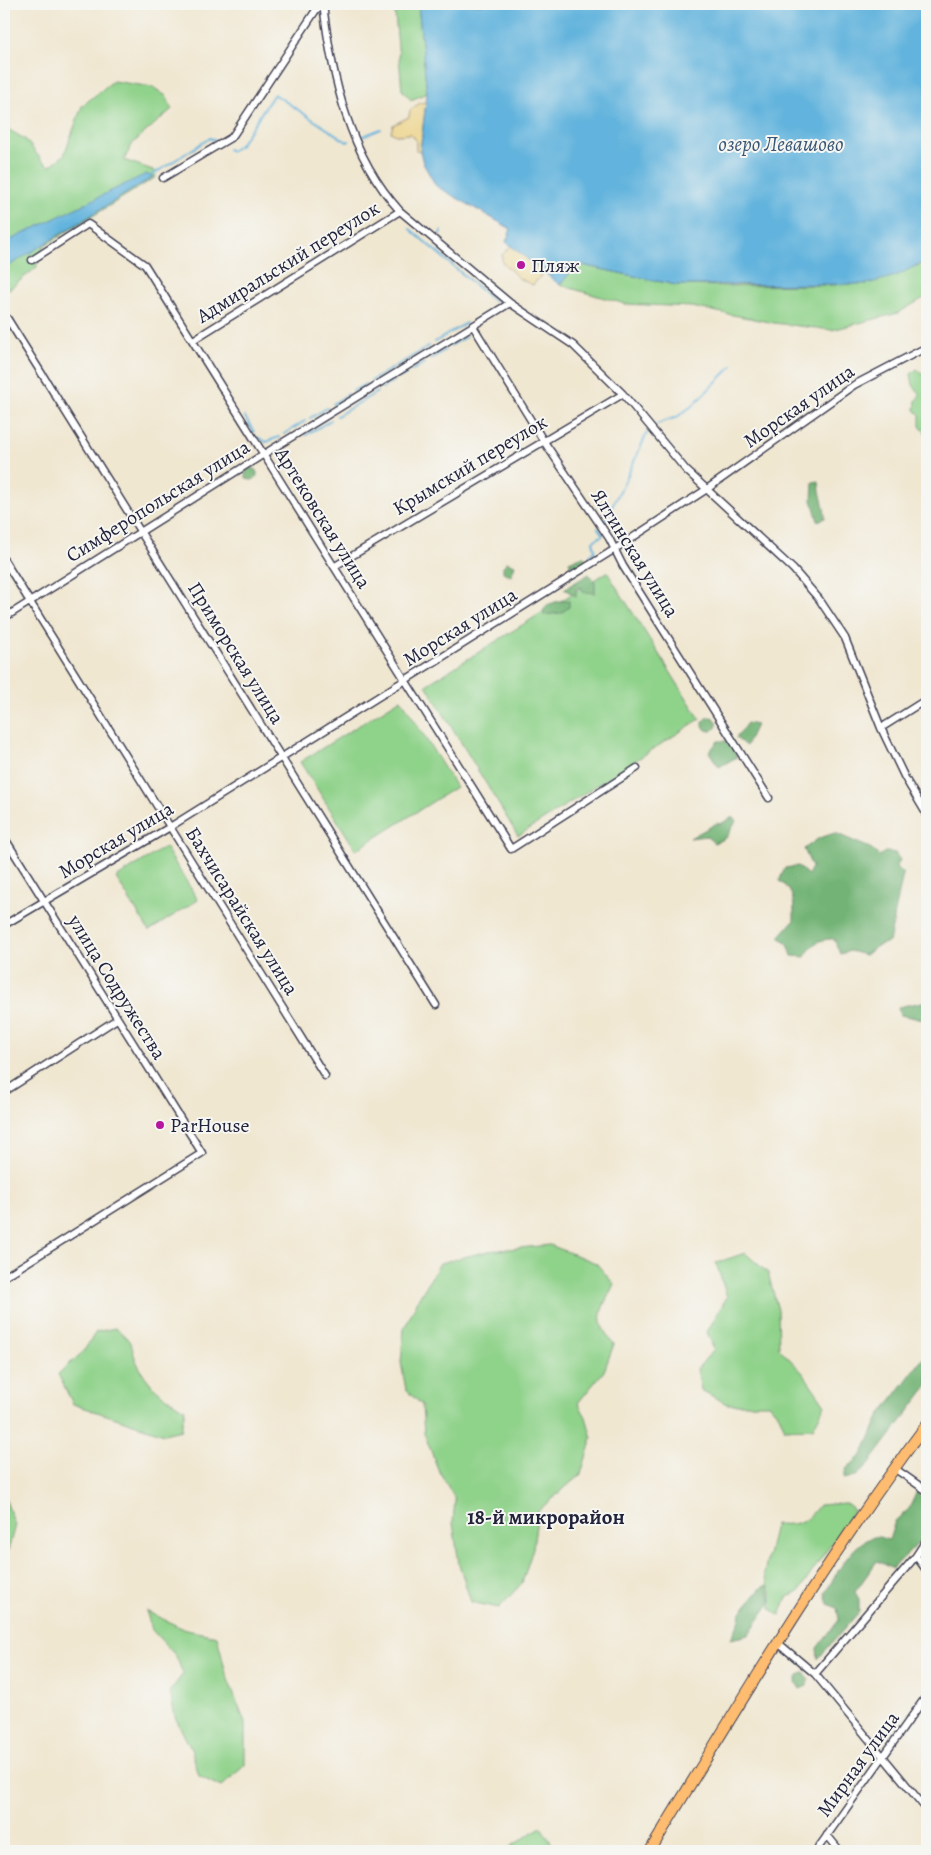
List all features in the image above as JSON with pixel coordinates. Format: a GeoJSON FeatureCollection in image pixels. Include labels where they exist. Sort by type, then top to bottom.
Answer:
{"type":"FeatureCollection","features":[{"type":"Feature","properties":{"kind":"main road"},"geometry":{"type":"LineString","coordinates":[[650,1851],[777,1642],[894,1468],[927,1424]]}},
{"type":"Feature","properties":{"kind":"street"},"geometry":{"type":"LineString","coordinates":[[163,178],[232,137],[316,10],[323,5],[332,61],[351,130],[363,160],[386,196],[400,211],[510,303],[574,345],[622,394],[686,470],[788,563],[836,622],[849,645],[881,728],[905,778],[927,815]]}},
{"type":"Feature","properties":{"kind":"street","name":"Адмиральский переулок"},"geometry":{"type":"LineString","coordinates":[[193,340],[400,211]]}},
{"type":"Feature","properties":{"kind":"street","name":"Артековская улица"},"geometry":{"type":"LineString","coordinates":[[32,260],[88,224],[145,265],[511,849],[637,768]]}},
{"type":"Feature","properties":{"kind":"street","name":"Симферопольская улица"},"geometry":{"type":"LineString","coordinates":[[4,618],[140,531],[510,303]]}},
{"type":"Feature","properties":{"kind":"street","name":"Приморская улица"},"geometry":{"type":"LineString","coordinates":[[7,318],[436,1005]]}},
{"type":"Feature","properties":{"kind":"street","name":"Ялтинская улица"},"geometry":{"type":"LineString","coordinates":[[473,326],[543,440],[615,549],[623,566],[769,798]]}},
{"type":"Feature","properties":{"kind":"street","name":"Морская улица"},"geometry":{"type":"LineString","coordinates":[[4,925],[170,827],[615,549],[707,489],[854,385],[927,347]]}},
{"type":"Feature","properties":{"kind":"street","name":"Крымский переулок"},"geometry":{"type":"LineString","coordinates":[[335,566],[622,394]]}},
{"type":"Feature","properties":{"kind":"street","name":"Бахчисарайская улица"},"geometry":{"type":"LineString","coordinates":[[4,560],[325,1076]]}},
{"type":"Feature","properties":{"kind":"street"},"geometry":{"type":"LineString","coordinates":[[881,728],[927,699]]}},
{"type":"Feature","properties":{"kind":"street","name":"улица Содружества"},"geometry":{"type":"LineString","coordinates":[[4,837],[202,1153],[4,1277]]}},
{"type":"Feature","properties":{"kind":"street"},"geometry":{"type":"LineString","coordinates":[[4,1092],[117,1019]]}},
{"type":"Feature","properties":{"kind":"street"},"geometry":{"type":"LineString","coordinates":[[894,1468],[927,1491]]}},
{"type":"Feature","properties":{"kind":"street"},"geometry":{"type":"LineString","coordinates":[[814,1674],[916,1556],[927,1539]]}},
{"type":"Feature","properties":{"kind":"street"},"geometry":{"type":"LineString","coordinates":[[916,1556],[927,1571]]}},
{"type":"Feature","properties":{"kind":"street"},"geometry":{"type":"LineString","coordinates":[[777,1642],[814,1674],[927,1810]]}},
{"type":"Feature","properties":{"kind":"street","name":"Мирная улица"},"geometry":{"type":"LineString","coordinates":[[816,1851],[927,1695]]}},
{"type":"Feature","properties":{"kind":"street"},"geometry":{"type":"LineString","coordinates":[[827,1835],[840,1851]]}},
{"type":"Feature","properties":{"kind":"green space"},"geometry":{"type":"Polygon","coordinates":[[[394,4],[418,4],[427,93],[411,100],[402,90],[394,4]]]}},
{"type":"Feature","properties":{"kind":"green space"},"geometry":{"type":"Polygon","coordinates":[[[113,81],[153,87],[166,96],[172,109],[133,143],[124,160],[153,170],[156,177],[44,246],[36,268],[4,293],[4,131],[8,129],[26,140],[43,162],[50,166],[64,155],[82,106],[113,81]]]}},
{"type":"Feature","properties":{"kind":"green space"},"geometry":{"type":"Polygon","coordinates":[[[927,260],[927,296],[898,313],[832,330],[774,323],[692,307],[625,304],[560,285],[577,264],[676,285],[835,285],[920,265],[927,260]]]}},
{"type":"Feature","properties":{"kind":"green space"},"geometry":{"type":"Polygon","coordinates":[[[917,369],[927,378],[927,435],[920,426],[920,415],[915,410],[916,401],[920,395],[913,385],[911,374],[917,369]]]}},
{"type":"Feature","properties":{"kind":"green space"},"geometry":{"type":"Polygon","coordinates":[[[251,468],[257,474],[251,480],[245,474],[251,468]]]}},
{"type":"Feature","properties":{"kind":"green space"},"geometry":{"type":"Polygon","coordinates":[[[819,481],[825,518],[818,521],[812,500],[813,482],[819,481]]]}},
{"type":"Feature","properties":{"kind":"green space"},"geometry":{"type":"Polygon","coordinates":[[[583,556],[587,560],[585,563],[571,567],[569,562],[583,556]]]}},
{"type":"Feature","properties":{"kind":"green space"},"geometry":{"type":"Polygon","coordinates":[[[507,562],[515,565],[511,576],[503,572],[503,566],[507,562]]]}},
{"type":"Feature","properties":{"kind":"green space"},"geometry":{"type":"Polygon","coordinates":[[[607,572],[700,719],[518,836],[426,685],[607,572]]]}},
{"type":"Feature","properties":{"kind":"green space"},"geometry":{"type":"Polygon","coordinates":[[[589,574],[595,582],[595,593],[584,592],[581,587],[576,589],[576,596],[564,589],[589,574]]]}},
{"type":"Feature","properties":{"kind":"green space"},"geometry":{"type":"Polygon","coordinates":[[[558,601],[569,601],[569,607],[561,613],[544,615],[543,611],[547,605],[558,601]]]}},
{"type":"Feature","properties":{"kind":"green space"},"geometry":{"type":"Polygon","coordinates":[[[401,699],[456,787],[356,850],[300,762],[401,699]]]}},
{"type":"Feature","properties":{"kind":"green space"},"geometry":{"type":"Polygon","coordinates":[[[707,717],[713,717],[717,724],[713,731],[707,731],[703,727],[703,721],[707,717]]]}},
{"type":"Feature","properties":{"kind":"green space"},"geometry":{"type":"Polygon","coordinates":[[[747,723],[756,725],[746,746],[736,738],[747,723]]]}},
{"type":"Feature","properties":{"kind":"green space"},"geometry":{"type":"Polygon","coordinates":[[[718,741],[728,741],[737,757],[719,767],[709,752],[718,741]]]}},
{"type":"Feature","properties":{"kind":"green space"},"geometry":{"type":"Polygon","coordinates":[[[733,817],[736,821],[726,838],[714,843],[706,836],[690,838],[717,823],[720,824],[733,817]]]}},
{"type":"Feature","properties":{"kind":"green space"},"geometry":{"type":"Polygon","coordinates":[[[835,833],[872,849],[879,856],[885,852],[895,853],[900,860],[896,867],[903,874],[889,942],[877,946],[865,955],[850,951],[840,954],[834,939],[824,940],[813,945],[805,957],[792,956],[788,944],[779,937],[794,920],[793,903],[791,893],[779,881],[785,868],[798,866],[808,875],[812,867],[804,849],[819,838],[835,833]]]}},
{"type":"Feature","properties":{"kind":"green space"},"geometry":{"type":"Polygon","coordinates":[[[165,847],[198,900],[149,931],[116,878],[165,847]]]}},
{"type":"Feature","properties":{"kind":"green space"},"geometry":{"type":"Polygon","coordinates":[[[927,1001],[926,1020],[900,1015],[898,1007],[927,1001]]]}},
{"type":"Feature","properties":{"kind":"green space"},"geometry":{"type":"Polygon","coordinates":[[[550,1245],[596,1263],[614,1284],[602,1308],[601,1321],[603,1328],[614,1344],[604,1371],[578,1403],[586,1417],[592,1438],[581,1474],[538,1511],[533,1548],[522,1583],[499,1608],[471,1602],[459,1564],[453,1523],[455,1499],[438,1469],[424,1433],[422,1405],[406,1390],[401,1362],[404,1329],[419,1298],[440,1263],[488,1251],[550,1245]]]}},
{"type":"Feature","properties":{"kind":"green space"},"geometry":{"type":"Polygon","coordinates":[[[745,1253],[768,1273],[778,1310],[779,1348],[803,1373],[825,1405],[813,1428],[785,1429],[779,1415],[769,1404],[727,1404],[701,1390],[697,1369],[714,1349],[707,1332],[727,1297],[716,1263],[745,1253]]]}},
{"type":"Feature","properties":{"kind":"green space"},"geometry":{"type":"Polygon","coordinates":[[[115,1328],[130,1343],[137,1363],[150,1383],[166,1397],[185,1409],[181,1430],[164,1434],[73,1404],[58,1374],[83,1352],[96,1332],[115,1328]]]}},
{"type":"Feature","properties":{"kind":"green space"},"geometry":{"type":"Polygon","coordinates":[[[927,1353],[927,1387],[869,1464],[856,1476],[844,1479],[846,1469],[862,1455],[880,1415],[927,1353]]]}},
{"type":"Feature","properties":{"kind":"green space"},"geometry":{"type":"Polygon","coordinates":[[[917,1491],[926,1505],[924,1518],[927,1520],[923,1535],[893,1569],[877,1561],[855,1592],[859,1599],[859,1612],[818,1659],[817,1648],[839,1620],[837,1608],[828,1604],[825,1593],[845,1560],[858,1546],[874,1537],[889,1540],[895,1521],[909,1509],[917,1491]]]}},
{"type":"Feature","properties":{"kind":"green space"},"geometry":{"type":"Polygon","coordinates":[[[4,1495],[15,1525],[8,1551],[4,1553],[4,1495]]]}},
{"type":"Feature","properties":{"kind":"green space"},"geometry":{"type":"Polygon","coordinates":[[[845,1503],[854,1510],[798,1593],[787,1597],[780,1615],[771,1609],[771,1592],[764,1574],[775,1524],[790,1524],[805,1520],[819,1505],[845,1503]]]}},
{"type":"Feature","properties":{"kind":"green space"},"geometry":{"type":"Polygon","coordinates":[[[768,1585],[771,1602],[748,1635],[731,1639],[740,1620],[741,1612],[762,1587],[768,1585]]]}},
{"type":"Feature","properties":{"kind":"green space"},"geometry":{"type":"Polygon","coordinates":[[[146,1611],[186,1630],[217,1636],[226,1674],[245,1723],[245,1765],[221,1787],[199,1776],[192,1751],[175,1717],[170,1691],[183,1674],[176,1656],[152,1630],[146,1611]]]}},
{"type":"Feature","properties":{"kind":"green space"},"geometry":{"type":"Polygon","coordinates":[[[804,1673],[809,1679],[807,1686],[800,1689],[796,1682],[798,1675],[804,1673]]]}},
{"type":"Feature","properties":{"kind":"green space"},"geometry":{"type":"Polygon","coordinates":[[[541,1827],[552,1844],[540,1851],[504,1851],[541,1827]]]}},
{"type":"Feature","properties":{"kind":"sand"},"geometry":{"type":"Polygon","coordinates":[[[426,102],[420,151],[416,150],[416,140],[411,134],[396,135],[391,132],[393,125],[409,117],[410,110],[420,103],[426,102]]]}},
{"type":"Feature","properties":{"kind":"sand","name":"Пляж"},"geometry":{"type":"Polygon","coordinates":[[[511,246],[544,272],[533,285],[520,279],[502,262],[502,255],[511,246]]]}},
{"type":"Feature","properties":{"kind":"water","name":"озеро Левашово"},"geometry":{"type":"Polygon","coordinates":[[[418,4],[927,4],[927,260],[896,276],[867,284],[676,285],[577,264],[560,285],[506,242],[511,229],[436,186],[423,163],[420,151],[427,93],[418,4]]]}},
{"type":"Feature","properties":{"kind":"water"},"geometry":{"type":"Polygon","coordinates":[[[146,174],[153,177],[4,269],[4,243],[146,174]]]}},
{"type":"Feature","properties":{"kind":"waterway"},"geometry":{"type":"LineString","coordinates":[[228,149],[231,151],[240,145],[274,94],[347,142],[349,141]]}},
{"type":"Feature","properties":{"kind":"waterway"},"geometry":{"type":"LineString","coordinates":[[361,137],[381,129]]}},
{"type":"Feature","properties":{"kind":"waterway"},"geometry":{"type":"LineString","coordinates":[[152,175],[210,138],[214,140]]}},
{"type":"Feature","properties":{"kind":"waterway"},"geometry":{"type":"LineString","coordinates":[[410,229],[495,302]]}},
{"type":"Feature","properties":{"kind":"waterway"},"geometry":{"type":"LineString","coordinates":[[435,342],[466,323]]}},
{"type":"Feature","properties":{"kind":"waterway"},"geometry":{"type":"LineString","coordinates":[[450,346],[466,337]]}},
{"type":"Feature","properties":{"kind":"waterway"},"geometry":{"type":"LineString","coordinates":[[371,381],[423,350]]}},
{"type":"Feature","properties":{"kind":"waterway"},"geometry":{"type":"LineString","coordinates":[[430,359],[445,350]]}},
{"type":"Feature","properties":{"kind":"waterway"},"geometry":{"type":"LineString","coordinates":[[411,371],[424,363]]}},
{"type":"Feature","properties":{"kind":"waterway"},"geometry":{"type":"LineString","coordinates":[[657,424],[677,417],[692,406],[732,366]]}},
{"type":"Feature","properties":{"kind":"waterway"},"geometry":{"type":"LineString","coordinates":[[399,378],[406,374]]}},
{"type":"Feature","properties":{"kind":"waterway"},"geometry":{"type":"LineString","coordinates":[[382,388],[395,380]]}},
{"type":"Feature","properties":{"kind":"waterway"},"geometry":{"type":"LineString","coordinates":[[353,391],[366,384]]}},
{"type":"Feature","properties":{"kind":"waterway"},"geometry":{"type":"LineString","coordinates":[[337,416],[377,392]]}},
{"type":"Feature","properties":{"kind":"waterway"},"geometry":{"type":"LineString","coordinates":[[333,404],[348,394]]}},
{"type":"Feature","properties":{"kind":"waterway"},"geometry":{"type":"LineString","coordinates":[[310,418],[327,408]]}},
{"type":"Feature","properties":{"kind":"waterway"},"geometry":{"type":"LineString","coordinates":[[245,417],[254,432]]}},
{"type":"Feature","properties":{"kind":"waterway"},"geometry":{"type":"LineString","coordinates":[[306,435],[331,420]]}},
{"type":"Feature","properties":{"kind":"waterway"},"geometry":{"type":"LineString","coordinates":[[284,434],[305,421]]}},
{"type":"Feature","properties":{"kind":"waterway"},"geometry":{"type":"LineString","coordinates":[[603,524],[647,433]]}},
{"type":"Feature","properties":{"kind":"waterway"},"geometry":{"type":"LineString","coordinates":[[257,437],[266,442],[279,437]]}},
{"type":"Feature","properties":{"kind":"waterway"},"geometry":{"type":"LineString","coordinates":[[590,556],[595,550],[593,541],[603,535],[598,528]]}},
{"type":"Feature","properties":{"kind":"place","name":"Пляж"},"geometry":{"type":"Point","coordinates":[521,265]}},
{"type":"Feature","properties":{"kind":"place","name":"ParHouse"},"geometry":{"type":"Point","coordinates":[160,1125]}},
{"type":"Feature","properties":{"kind":"district","name":"18-й микрорайон"},"geometry":{"type":"Point","coordinates":[546,1517]}}]}
